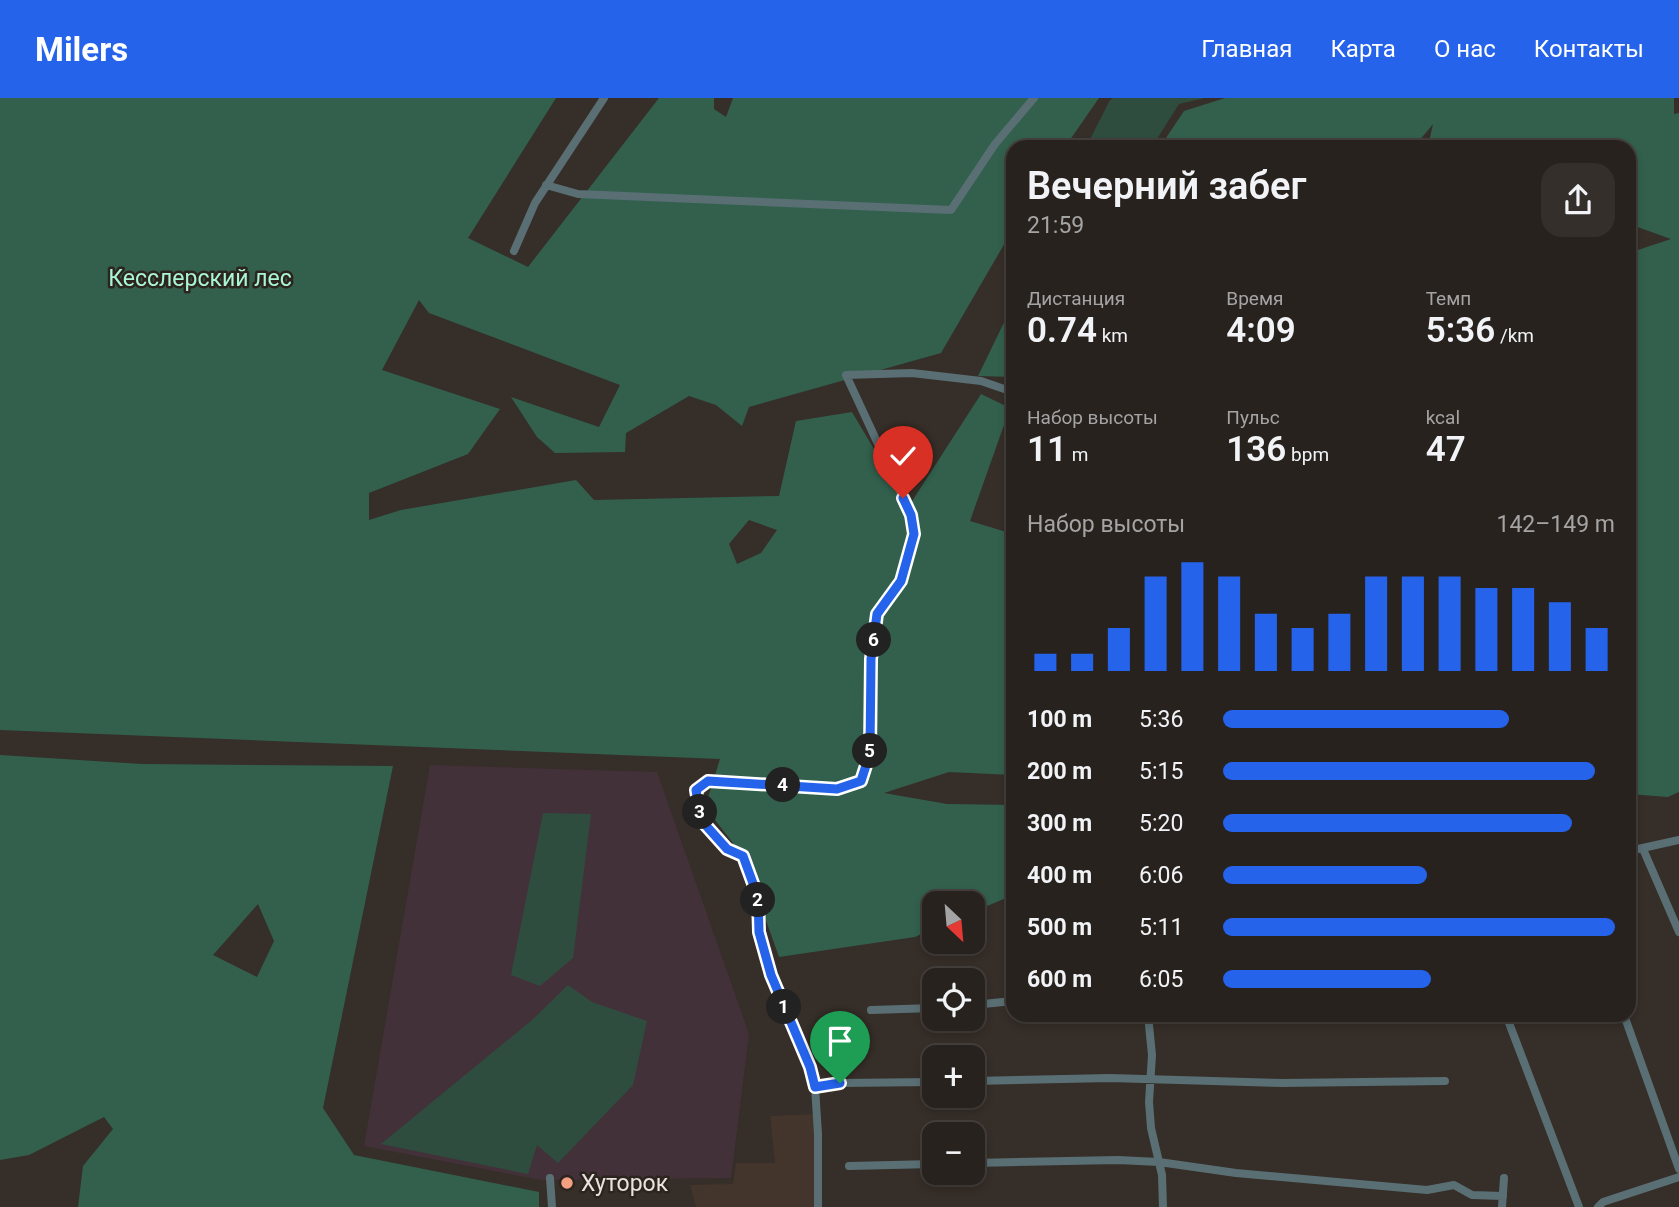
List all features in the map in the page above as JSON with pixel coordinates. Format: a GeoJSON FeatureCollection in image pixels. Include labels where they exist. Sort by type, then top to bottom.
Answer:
{"type":"FeatureCollection","features":[{"type":"Feature","properties":{"kind":"street"},"geometry":{"type":"LineString","coordinates":[[514,251],[535,203],[604,98]]}},
{"type":"Feature","properties":{"kind":"street"},"geometry":{"type":"LineString","coordinates":[[546,185],[578,194],[951,210],[995,144],[1034,98]]}},
{"type":"Feature","properties":{"kind":"street"},"geometry":{"type":"LineString","coordinates":[[818,1207],[818,1134],[815,1087],[810,1067],[771,975],[759,932],[758,897],[743,856],[727,849],[701,820],[696,790],[708,781],[837,789],[861,781],[870,753],[871,659],[877,614],[901,581],[914,534],[911,515],[846,374],[912,373],[981,381],[1006,390]]}},
{"type":"Feature","properties":{"kind":"street"},"geometry":{"type":"LineString","coordinates":[[1636,850],[1679,840]]}},
{"type":"Feature","properties":{"kind":"street"},"geometry":{"type":"LineString","coordinates":[[1643,849],[1679,932]]}},
{"type":"Feature","properties":{"kind":"street"},"geometry":{"type":"LineString","coordinates":[[985,1004],[1006,1002]]}},
{"type":"Feature","properties":{"kind":"street"},"geometry":{"type":"LineString","coordinates":[[871,1010],[922,1009]]}},
{"type":"Feature","properties":{"kind":"street"},"geometry":{"type":"LineString","coordinates":[[1148,1022],[1151,1080],[1149,1102],[1162,1175],[1163,1207]]}},
{"type":"Feature","properties":{"kind":"street"},"geometry":{"type":"LineString","coordinates":[[1509,1022],[1579,1207]]}},
{"type":"Feature","properties":{"kind":"street"},"geometry":{"type":"LineString","coordinates":[[1626,1022],[1679,1169]]}},
{"type":"Feature","properties":{"kind":"street"},"geometry":{"type":"LineString","coordinates":[[985,1081],[1111,1078],[1282,1083],[1445,1081]]}},
{"type":"Feature","properties":{"kind":"street"},"geometry":{"type":"LineString","coordinates":[[815,1087],[840,1083],[922,1082]]}},
{"type":"Feature","properties":{"kind":"street"},"geometry":{"type":"LineString","coordinates":[[985,1163],[1118,1160],[1427,1190],[1454,1185],[1472,1195],[1503,1196]]}},
{"type":"Feature","properties":{"kind":"street"},"geometry":{"type":"LineString","coordinates":[[849,1166],[922,1164]]}},
{"type":"Feature","properties":{"kind":"street"},"geometry":{"type":"LineString","coordinates":[[1598,1207],[1603,1202],[1679,1177]]}},
{"type":"Feature","properties":{"kind":"street"},"geometry":{"type":"LineString","coordinates":[[550,1178],[552,1207]]}},
{"type":"Feature","properties":{"kind":"street"},"geometry":{"type":"LineString","coordinates":[[1502,1207],[1504,1178]]}},
{"type":"Feature","properties":{"kind":"shaded area"},"geometry":{"type":"Polygon","coordinates":[[[430,765],[657,772],[749,1034],[731,1178],[541,1180],[364,1146],[430,765]]]}},
{"type":"Feature","properties":{"kind":"shaded area"},"geometry":{"type":"Polygon","coordinates":[[[816,1114],[818,1207],[696,1207],[690,1185],[733,1184],[736,1163],[775,1163],[770,1116],[816,1114]]]}},
{"type":"Feature","properties":{"kind":"green space","name":"Кесслерский лес"},"geometry":{"type":"Polygon","coordinates":[[[0,98],[556,98],[468,238],[528,267],[659,98],[714,98],[714,109],[726,117],[733,98],[1099,98],[1070,140],[1006,140],[1006,241],[941,353],[749,407],[742,426],[716,405],[689,396],[626,433],[625,452],[555,453],[537,437],[511,397],[599,427],[620,385],[429,313],[419,300],[382,370],[500,409],[468,454],[369,493],[369,520],[401,510],[576,480],[594,500],[779,496],[796,421],[852,412],[907,509],[981,394],[1006,406],[1006,419],[970,521],[1006,532],[1006,775],[949,772],[884,793],[947,804],[1006,805],[1006,898],[985,907],[985,891],[922,891],[922,934],[915,937],[779,957],[743,856],[705,807],[720,759],[0,730],[0,98]],[[749,520],[729,544],[737,564],[761,553],[777,530],[749,520]]]}},
{"type":"Feature","properties":{"kind":"green space"},"geometry":{"type":"Polygon","coordinates":[[[1205,98],[1179,104],[1156,140],[1090,140],[1110,100],[1205,98]]]}},
{"type":"Feature","properties":{"kind":"green space"},"geometry":{"type":"Polygon","coordinates":[[[1225,98],[1674,98],[1674,114],[1679,113],[1679,792],[1668,797],[1636,795],[1636,251],[1671,239],[1636,226],[1636,140],[1430,140],[1433,124],[1420,140],[1165,140],[1184,111],[1225,98]]]}},
{"type":"Feature","properties":{"kind":"green space"},"geometry":{"type":"Polygon","coordinates":[[[1006,318],[1006,377],[978,376],[1006,318]]]}},
{"type":"Feature","properties":{"kind":"green space"},"geometry":{"type":"Polygon","coordinates":[[[0,755],[142,764],[393,766],[323,1108],[354,1155],[539,1192],[539,1207],[78,1207],[83,1166],[113,1129],[104,1117],[29,1155],[0,1160],[0,755]],[[258,904],[213,955],[257,977],[274,941],[258,904]]]}},
{"type":"Feature","properties":{"kind":"green space"},"geometry":{"type":"Polygon","coordinates":[[[543,813],[591,814],[573,958],[540,986],[511,975],[543,813]]]}},
{"type":"Feature","properties":{"kind":"green space"},"geometry":{"type":"Polygon","coordinates":[[[568,985],[592,1002],[647,1021],[633,1085],[558,1163],[537,1145],[528,1174],[381,1144],[532,1020],[568,985]]]}},
{"type":"Feature","properties":{"kind":"place","name":"Хуторок"},"geometry":{"type":"Point","coordinates":[567,1183]}},
{"type":"Feature","properties":{"kind":"route"},"geometry":{"type":"LineString","coordinates":[[840,1083],[815,1087],[810,1067],[771,975],[759,932],[758,897],[743,856],[727,849],[701,820],[696,790],[708,781],[837,789],[861,781],[870,753],[871,659],[877,614],[901,581],[907,551],[914,534],[911,515],[903,498]]}}]}
